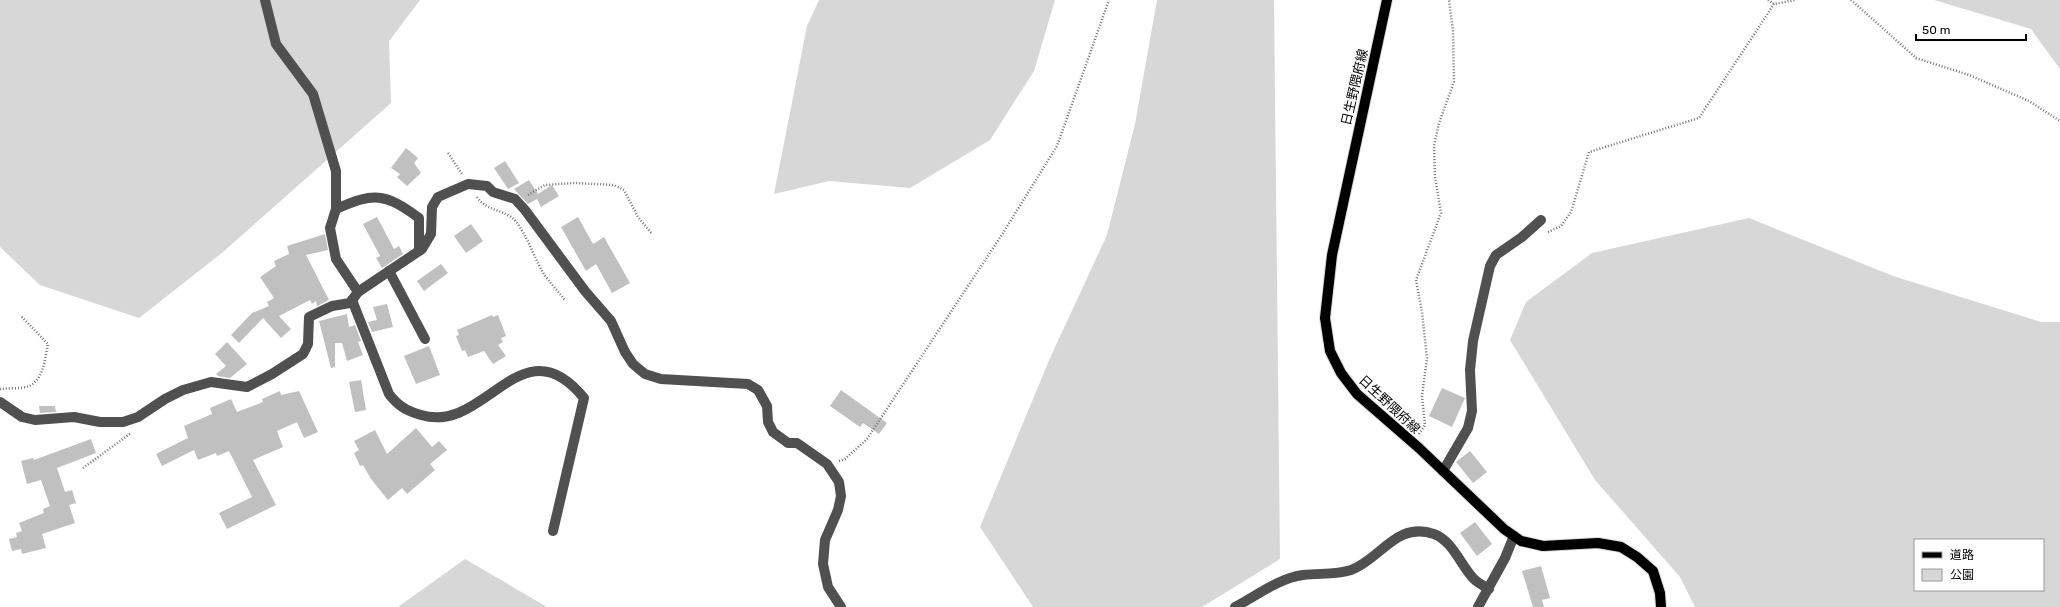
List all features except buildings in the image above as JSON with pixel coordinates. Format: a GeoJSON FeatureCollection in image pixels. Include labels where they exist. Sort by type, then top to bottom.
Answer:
{"type":"FeatureCollection","features":[{"type":"Feature","properties":{"kind":"main road","name":"日生野隈府線"},"geometry":{"type":"LineString","coordinates":[[1387,0],[1332,255],[1325,318],[1330,351],[1341,373],[1357,394],[1413,443],[1514,536],[1521,541],[1543,546],[1598,543],[1621,547],[1637,556],[1653,571],[1660,593],[1662,607]]}},
{"type":"Feature","properties":{"kind":"street"},"geometry":{"type":"LineString","coordinates":[[265,0],[276,44],[313,94],[336,172],[336,209],[330,228],[336,258],[358,292]]}},
{"type":"Feature","properties":{"kind":"street"},"geometry":{"type":"LineString","coordinates":[[0,402],[22,417],[35,420],[74,417],[100,422],[123,422],[138,418],[165,399],[183,390],[211,382],[247,387],[303,354],[308,344],[309,317],[332,306],[350,303],[358,292],[420,251],[431,234],[432,207],[438,197],[468,184],[486,186],[493,192],[515,198],[585,291],[612,321],[629,358],[644,374],[661,378],[748,384],[758,390],[764,401],[773,432],[788,443],[797,443],[827,464],[839,482],[841,496],[838,510],[825,540],[823,564],[828,587],[841,607]]}},
{"type":"Feature","properties":{"kind":"street"},"geometry":{"type":"LineString","coordinates":[[336,209],[356,200],[372,196],[392,201],[419,218],[420,251]]}},
{"type":"Feature","properties":{"kind":"street"},"geometry":{"type":"LineString","coordinates":[[1443,471],[1468,428],[1470,417],[1470,370],[1473,341],[1490,266],[1496,255],[1522,237],[1541,220]]}},
{"type":"Feature","properties":{"kind":"street"},"geometry":{"type":"LineString","coordinates":[[389,271],[425,339]]}},
{"type":"Feature","properties":{"kind":"street"},"geometry":{"type":"LineString","coordinates":[[352,300],[389,394],[398,405],[410,412],[431,418],[448,417],[470,408],[522,374],[536,371],[554,373],[571,383],[584,398],[553,531]]}},
{"type":"Feature","properties":{"kind":"street"},"geometry":{"type":"LineString","coordinates":[[1235,607],[1283,581],[1303,575],[1328,574],[1352,570],[1393,539],[1412,532],[1434,534],[1453,549],[1474,578],[1489,589]]}},
{"type":"Feature","properties":{"kind":"street"},"geometry":{"type":"LineString","coordinates":[[1478,607],[1505,558],[1514,536]]}},
{"type":"Feature","properties":{"kind":"path"},"geometry":{"type":"LineString","coordinates":[[827,464],[845,459],[867,439],[1003,232],[1057,146],[1109,0]]}},
{"type":"Feature","properties":{"kind":"path"},"geometry":{"type":"LineString","coordinates":[[1413,443],[1425,425],[1422,396],[1427,358],[1422,312],[1416,280],[1441,213],[1435,177],[1434,146],[1439,123],[1454,82],[1453,31],[1449,0]]}},
{"type":"Feature","properties":{"kind":"path"},"geometry":{"type":"LineString","coordinates":[[1768,0],[1774,4],[1796,0]]}},
{"type":"Feature","properties":{"kind":"path"},"geometry":{"type":"LineString","coordinates":[[1851,0],[1916,58],[1969,75],[2029,101],[2060,121]]}},
{"type":"Feature","properties":{"kind":"path"},"geometry":{"type":"LineString","coordinates":[[1544,233],[1561,226],[1571,212],[1589,152],[1699,118],[1774,4]]}},
{"type":"Feature","properties":{"kind":"path"},"geometry":{"type":"LineString","coordinates":[[448,153],[480,203],[511,217],[527,240],[542,272],[565,300]]}},
{"type":"Feature","properties":{"kind":"path"},"geometry":{"type":"LineString","coordinates":[[517,201],[545,185],[575,183],[614,185],[624,190],[638,216],[652,234]]}},
{"type":"Feature","properties":{"kind":"path"},"geometry":{"type":"LineString","coordinates":[[0,389],[29,386],[38,378],[42,368],[48,344],[21,316]]}},
{"type":"Feature","properties":{"kind":"green space"},"geometry":{"type":"Polygon","coordinates":[[[0,0],[420,0],[389,41],[391,103],[223,252],[139,318],[40,285],[0,247],[0,0]]]}},
{"type":"Feature","properties":{"kind":"green space"},"geometry":{"type":"Polygon","coordinates":[[[819,0],[1055,0],[1034,71],[990,140],[910,188],[829,181],[774,194],[807,26],[819,0]]]}},
{"type":"Feature","properties":{"kind":"green space"},"geometry":{"type":"Polygon","coordinates":[[[1157,0],[1274,0],[1280,559],[1202,607],[1033,607],[980,527],[1050,358],[1107,235],[1135,124],[1157,0]]]}},
{"type":"Feature","properties":{"kind":"green space"},"geometry":{"type":"Polygon","coordinates":[[[1934,0],[2060,0],[2060,69],[2031,29],[1934,0]]]}},
{"type":"Feature","properties":{"kind":"green space"},"geometry":{"type":"Polygon","coordinates":[[[1749,218],[1893,276],[2041,322],[2060,322],[2060,607],[1695,607],[1680,577],[1595,480],[1510,340],[1526,302],[1592,253],[1749,218]]]}},
{"type":"Feature","properties":{"kind":"green space"},"geometry":{"type":"Polygon","coordinates":[[[465,559],[547,607],[398,607],[465,559]]]}}]}
